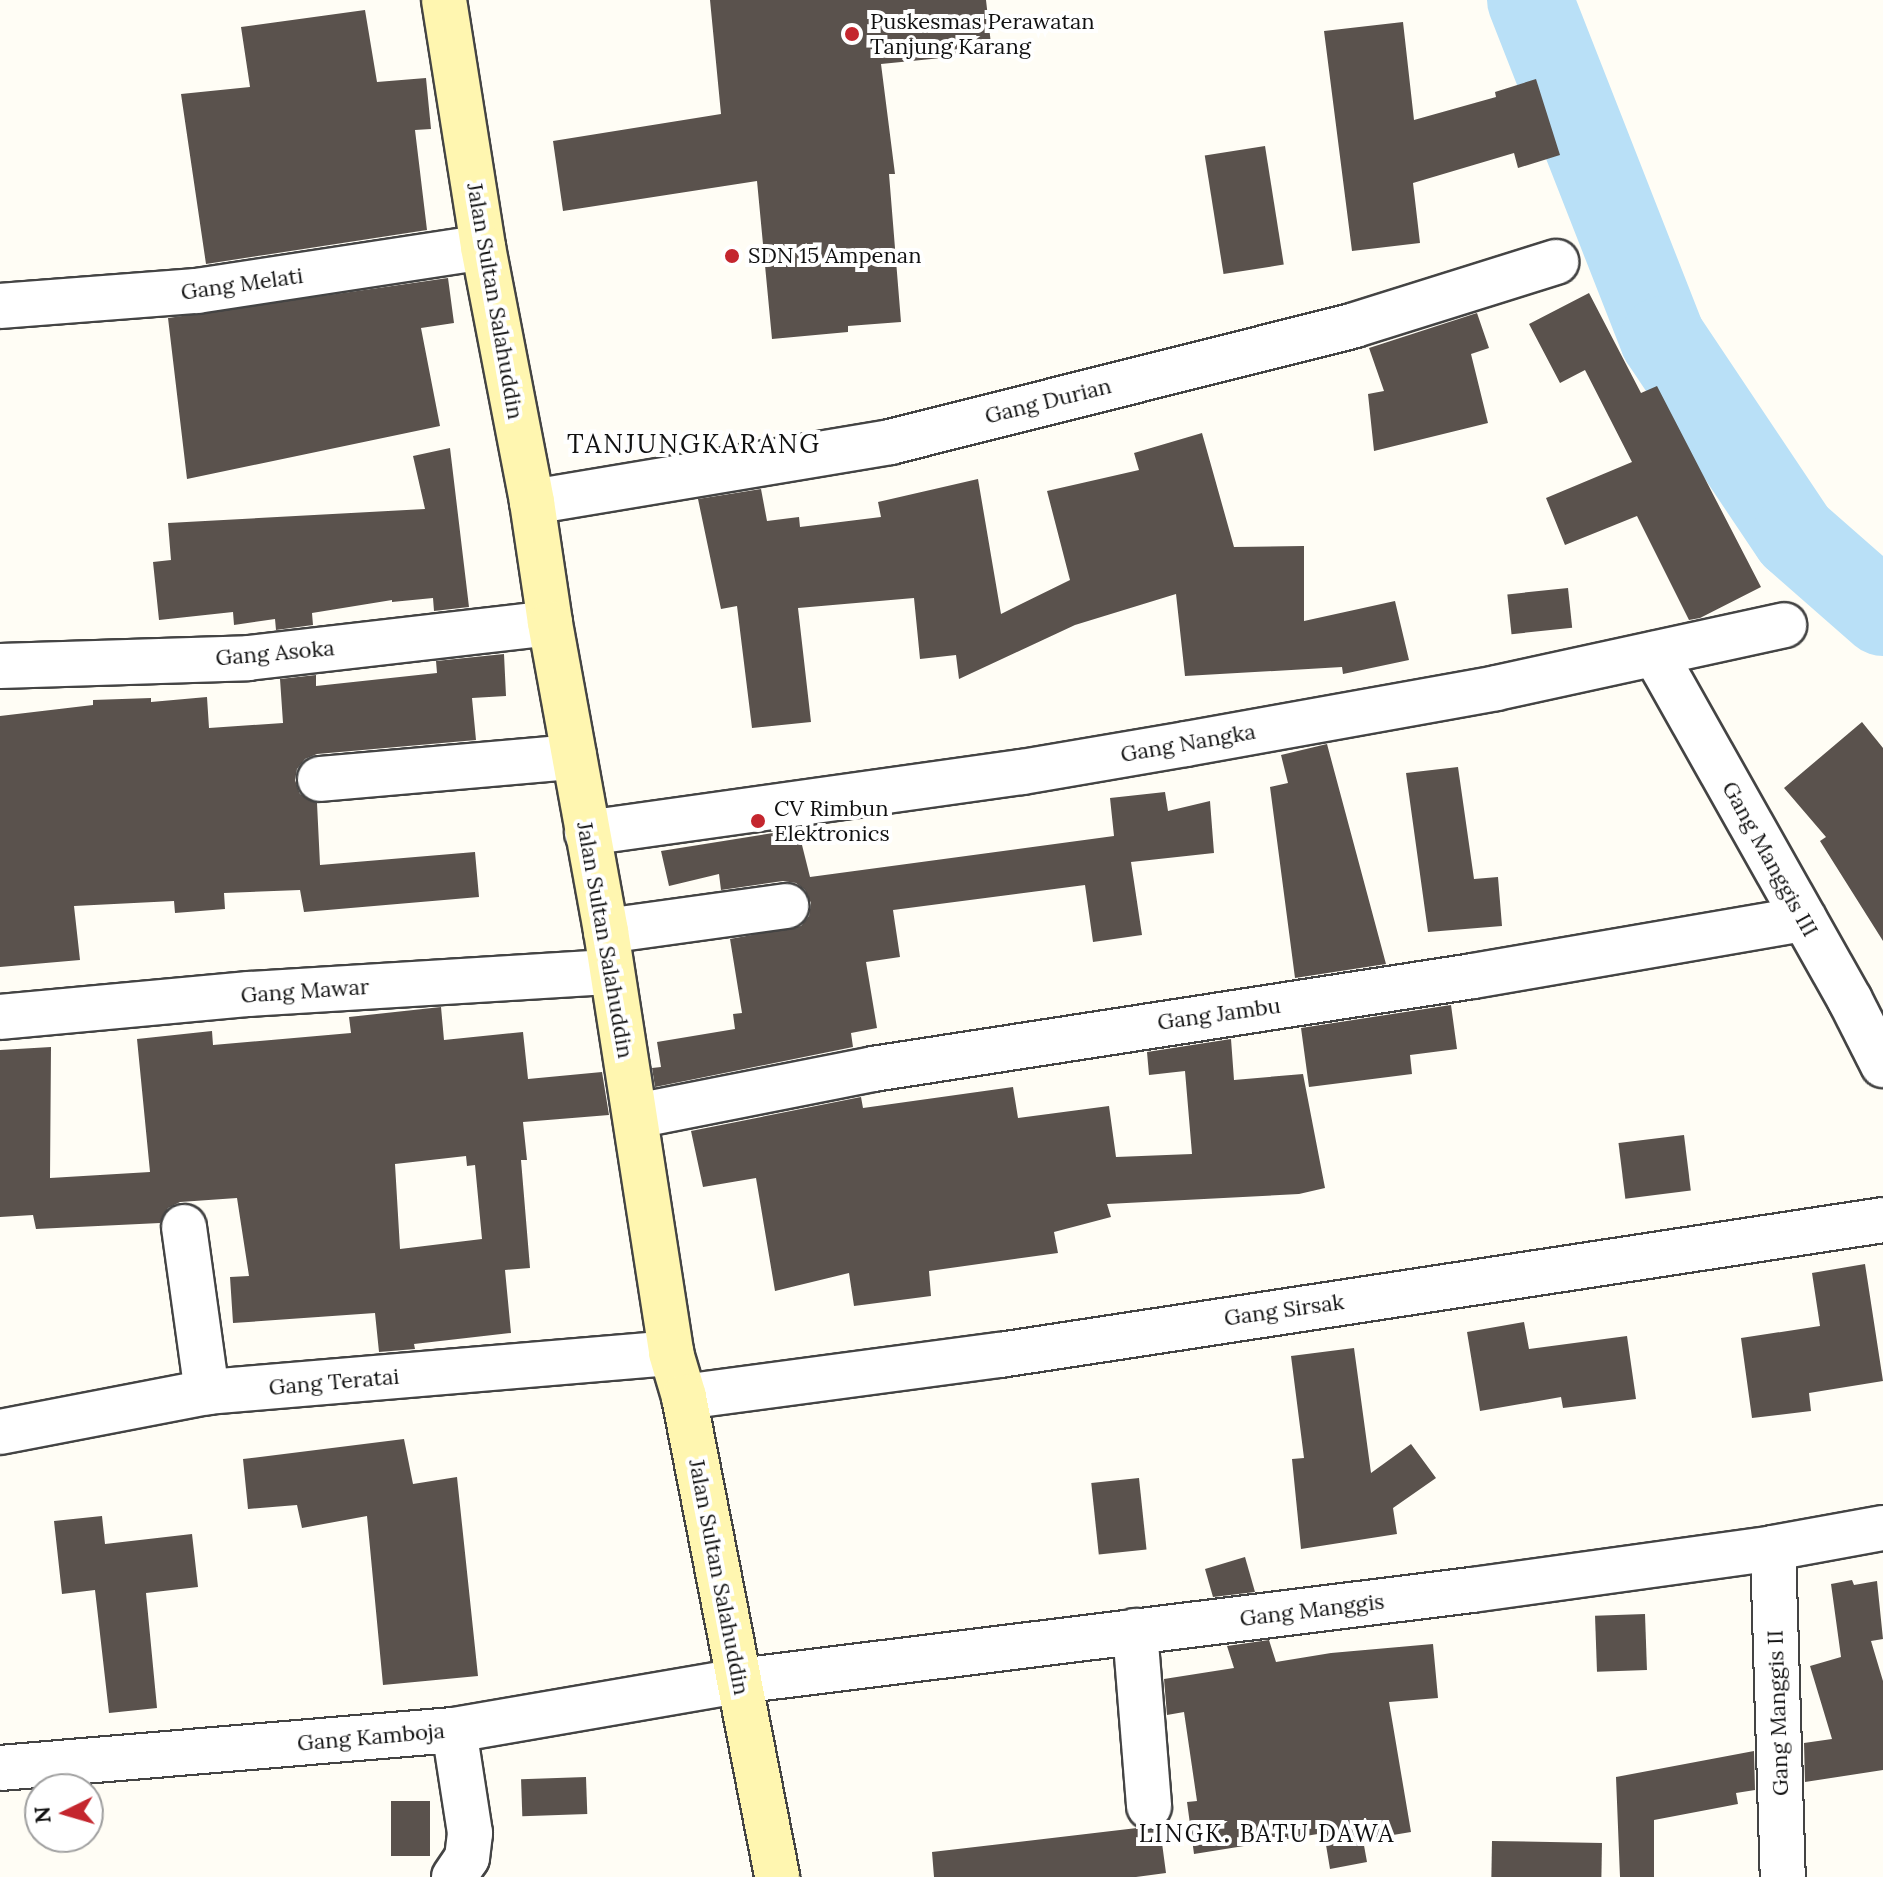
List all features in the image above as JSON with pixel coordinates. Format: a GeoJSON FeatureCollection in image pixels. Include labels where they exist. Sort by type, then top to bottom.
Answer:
{"type":"FeatureCollection","features":[{"type":"Feature","properties":{"kind":"main road","name":"Jalan Sultan Salahuddin"},"geometry":{"type":"LineString","coordinates":[[444,0],[483,247],[532,502],[550,623],[636,1116],[671,1353],[684,1397],[777,1877]]}},
{"type":"Feature","properties":{"kind":"street","name":"Gang Melati"},"geometry":{"type":"LineString","coordinates":[[0,306],[197,291],[483,247]]}},
{"type":"Feature","properties":{"kind":"street","name":"Gang Durian"},"geometry":{"type":"LineString","coordinates":[[532,502],[890,442],[1355,325],[1556,262]]}},
{"type":"Feature","properties":{"kind":"street","name":"Gang Asoka"},"geometry":{"type":"LineString","coordinates":[[0,666],[248,658],[550,623]]}},
{"type":"Feature","properties":{"kind":"street","name":"Gang Nangka"},"geometry":{"type":"LineString","coordinates":[[587,833],[1037,769],[1496,688],[1784,625]]}},
{"type":"Feature","properties":{"kind":"street","name":"Gang Manggis III"},"geometry":{"type":"LineString","coordinates":[[1655,654],[1883,1065]]}},
{"type":"Feature","properties":{"kind":"street"},"geometry":{"type":"LineString","coordinates":[[320,779],[574,757]]}},
{"type":"Feature","properties":{"kind":"street","name":"Gang Mawar"},"geometry":{"type":"LineString","coordinates":[[0,1017],[249,994],[608,952],[786,906]]}},
{"type":"Feature","properties":{"kind":"street","name":"Gang Jambu"},"geometry":{"type":"LineString","coordinates":[[636,1116],[889,1066],[1473,976],[1804,919]]}},
{"type":"Feature","properties":{"kind":"street","name":"Gang Sirsak"},"geometry":{"type":"LineString","coordinates":[[684,1397],[1000,1355],[1883,1220]]}},
{"type":"Feature","properties":{"kind":"street"},"geometry":{"type":"LineString","coordinates":[[184,1227],[207,1392]]}},
{"type":"Feature","properties":{"kind":"street","name":"Gang Teratai"},"geometry":{"type":"LineString","coordinates":[[0,1432],[207,1392],[671,1353]]}},
{"type":"Feature","properties":{"kind":"street","name":"Gang Manggis"},"geometry":{"type":"LineString","coordinates":[[739,1681],[1472,1590],[1773,1548],[1883,1528]]}},
{"type":"Feature","properties":{"kind":"street","name":"Gang Manggis II"},"geometry":{"type":"LineString","coordinates":[[1773,1548],[1783,1877]]}},
{"type":"Feature","properties":{"kind":"street"},"geometry":{"type":"LineString","coordinates":[[1135,1631],[1149,1806]]}},
{"type":"Feature","properties":{"kind":"street","name":"Gang Kamboja"},"geometry":{"type":"LineString","coordinates":[[0,1768],[454,1730],[739,1681]]}},
{"type":"Feature","properties":{"kind":"street"},"geometry":{"type":"LineString","coordinates":[[454,1730],[470,1833],[467,1858],[454,1877]]}},
{"type":"Feature","properties":{"kind":"building"},"geometry":{"type":"Polygon","coordinates":[[[710,0],[986,0],[992,53],[881,64],[895,174],[889,174],[901,322],[848,326],[848,332],[772,339],[757,181],[563,211],[553,141],[721,114],[710,0]]]}},
{"type":"Feature","properties":{"kind":"building"},"geometry":{"type":"Polygon","coordinates":[[[365,10],[377,82],[426,78],[431,129],[415,130],[427,230],[206,264],[181,94],[250,87],[241,27],[365,10]]]}},
{"type":"Feature","properties":{"kind":"building"},"geometry":{"type":"Polygon","coordinates":[[[1403,22],[1414,120],[1496,97],[1495,92],[1536,79],[1560,155],[1518,168],[1514,153],[1413,183],[1420,243],[1352,251],[1324,31],[1403,22]]]}},
{"type":"Feature","properties":{"kind":"building"},"geometry":{"type":"Polygon","coordinates":[[[1265,146],[1284,265],[1224,274],[1205,156],[1265,146]]]}},
{"type":"Feature","properties":{"kind":"building"},"geometry":{"type":"Polygon","coordinates":[[[448,278],[454,323],[421,328],[440,426],[187,479],[168,318],[448,278]]]}},
{"type":"Feature","properties":{"kind":"building"},"geometry":{"type":"Polygon","coordinates":[[[1589,293],[1641,393],[1657,386],[1761,587],[1700,618],[1689,620],[1637,516],[1565,545],[1546,498],[1632,462],[1585,370],[1560,383],[1529,324],[1589,293]]]}},
{"type":"Feature","properties":{"kind":"building"},"geometry":{"type":"Polygon","coordinates":[[[1477,313],[1489,348],[1471,354],[1488,423],[1374,451],[1368,394],[1384,391],[1369,348],[1477,313]]]}},
{"type":"Feature","properties":{"kind":"building"},"geometry":{"type":"Polygon","coordinates":[[[1202,433],[1234,547],[1304,546],[1304,621],[1395,601],[1409,660],[1343,674],[1342,667],[1185,676],[1176,594],[1075,625],[959,679],[956,655],[920,659],[914,598],[798,608],[811,722],[752,728],[737,606],[721,609],[698,499],[761,489],[767,521],[799,517],[800,527],[881,517],[878,502],[978,479],[1001,614],[1070,580],[1047,491],[1139,470],[1134,453],[1202,433]]]}},
{"type":"Feature","properties":{"kind":"building"},"geometry":{"type":"Polygon","coordinates":[[[450,448],[469,607],[434,611],[433,598],[392,600],[312,613],[313,625],[276,630],[275,619],[234,625],[233,612],[159,620],[153,562],[171,560],[168,523],[425,509],[413,456],[450,448]]]}},
{"type":"Feature","properties":{"kind":"building"},"geometry":{"type":"Polygon","coordinates":[[[1568,588],[1572,628],[1512,634],[1507,594],[1568,588]]]}},
{"type":"Feature","properties":{"kind":"building"},"geometry":{"type":"Polygon","coordinates":[[[504,654],[506,696],[472,698],[476,740],[317,754],[305,759],[297,769],[295,780],[300,794],[317,803],[320,865],[475,852],[479,897],[304,912],[300,890],[224,893],[225,909],[175,913],[174,901],[74,906],[80,960],[0,967],[0,716],[93,705],[93,700],[151,698],[151,702],[207,697],[209,728],[283,723],[280,679],[316,675],[316,686],[437,673],[436,661],[504,654]]]}},
{"type":"Feature","properties":{"kind":"building"},"geometry":{"type":"Polygon","coordinates":[[[1862,722],[1883,748],[1883,941],[1820,841],[1826,837],[1784,788],[1862,722]]]}},
{"type":"Feature","properties":{"kind":"building"},"geometry":{"type":"Polygon","coordinates":[[[1327,744],[1386,964],[1295,978],[1270,787],[1288,783],[1281,755],[1327,744]]]}},
{"type":"Feature","properties":{"kind":"building"},"geometry":{"type":"Polygon","coordinates":[[[1458,767],[1474,879],[1498,877],[1502,926],[1428,932],[1406,773],[1458,767]]]}},
{"type":"Feature","properties":{"kind":"building"},"geometry":{"type":"Polygon","coordinates":[[[1165,792],[1168,811],[1210,801],[1214,853],[1131,862],[1142,935],[1093,942],[1085,885],[893,910],[900,957],[866,962],[877,1028],[851,1033],[853,1047],[655,1087],[652,1068],[661,1067],[657,1042],[735,1029],[733,1014],[742,1013],[730,939],[801,926],[809,916],[811,903],[805,890],[796,883],[783,881],[721,890],[719,874],[669,886],[661,851],[798,829],[810,877],[1114,836],[1110,798],[1165,792]]]}},
{"type":"Feature","properties":{"kind":"building"},"geometry":{"type":"Polygon","coordinates":[[[1451,1005],[1457,1049],[1410,1055],[1412,1074],[1309,1087],[1301,1028],[1451,1005]]]}},
{"type":"Feature","properties":{"kind":"building"},"geometry":{"type":"Polygon","coordinates":[[[441,1007],[444,1040],[523,1032],[528,1079],[602,1072],[609,1115],[523,1122],[527,1160],[521,1160],[530,1268],[505,1270],[511,1333],[414,1344],[415,1349],[379,1352],[375,1313],[233,1323],[230,1277],[249,1276],[237,1198],[180,1202],[168,1208],[160,1223],[36,1229],[33,1215],[0,1217],[0,1050],[51,1047],[50,1178],[150,1172],[137,1039],[212,1031],[213,1045],[351,1033],[349,1017],[441,1007]],[[466,1156],[395,1164],[400,1249],[482,1239],[475,1165],[467,1166],[466,1156]]]}},
{"type":"Feature","properties":{"kind":"building"},"geometry":{"type":"Polygon","coordinates":[[[1231,1039],[1234,1080],[1303,1074],[1325,1188],[1299,1194],[1107,1204],[1111,1217],[1054,1232],[1058,1253],[929,1271],[931,1296],[854,1306],[849,1273],[775,1291],[756,1178],[703,1187],[691,1131],[861,1097],[863,1108],[1013,1087],[1018,1118],[1109,1106],[1116,1157],[1192,1154],[1185,1071],[1149,1075],[1147,1052],[1231,1039]]]}},
{"type":"Feature","properties":{"kind":"building"},"geometry":{"type":"Polygon","coordinates":[[[1684,1135],[1691,1191],[1625,1199],[1618,1143],[1684,1135]]]}},
{"type":"Feature","properties":{"kind":"building"},"geometry":{"type":"Polygon","coordinates":[[[1865,1264],[1883,1381],[1809,1393],[1811,1411],[1752,1418],[1741,1338],[1820,1326],[1812,1273],[1865,1264]]]}},
{"type":"Feature","properties":{"kind":"building"},"geometry":{"type":"Polygon","coordinates":[[[1524,1322],[1529,1349],[1627,1336],[1636,1399],[1563,1408],[1561,1397],[1480,1411],[1467,1332],[1524,1322]]]}},
{"type":"Feature","properties":{"kind":"building"},"geometry":{"type":"Polygon","coordinates":[[[1354,1348],[1371,1473],[1411,1444],[1436,1478],[1393,1508],[1397,1534],[1301,1549],[1292,1459],[1304,1458],[1291,1356],[1354,1348]]]}},
{"type":"Feature","properties":{"kind":"building"},"geometry":{"type":"Polygon","coordinates":[[[404,1439],[413,1484],[457,1477],[478,1676],[383,1685],[367,1516],[302,1528],[297,1505],[248,1509],[243,1459],[404,1439]]]}},
{"type":"Feature","properties":{"kind":"building"},"geometry":{"type":"Polygon","coordinates":[[[1139,1478],[1147,1550],[1099,1555],[1091,1483],[1139,1478]]]}},
{"type":"Feature","properties":{"kind":"building"},"geometry":{"type":"Polygon","coordinates":[[[102,1516],[105,1544],[192,1534],[198,1587],[146,1593],[157,1708],[109,1713],[95,1590],[62,1594],[54,1521],[102,1516]]]}},
{"type":"Feature","properties":{"kind":"building"},"geometry":{"type":"Polygon","coordinates":[[[1245,1557],[1255,1592],[1213,1597],[1205,1569],[1245,1557]]]}},
{"type":"Feature","properties":{"kind":"building"},"geometry":{"type":"Polygon","coordinates":[[[1852,1580],[1854,1585],[1877,1581],[1883,1639],[1871,1641],[1883,1681],[1883,1770],[1805,1782],[1804,1743],[1832,1739],[1810,1666],[1841,1657],[1831,1584],[1852,1580]]]}},
{"type":"Feature","properties":{"kind":"building"},"geometry":{"type":"Polygon","coordinates":[[[1645,1614],[1647,1670],[1597,1672],[1595,1616],[1645,1614]]]}},
{"type":"Feature","properties":{"kind":"building"},"geometry":{"type":"Polygon","coordinates":[[[1269,1640],[1276,1662],[1331,1653],[1433,1644],[1438,1698],[1389,1702],[1411,1832],[1363,1840],[1367,1862],[1330,1869],[1324,1833],[1194,1854],[1187,1802],[1197,1801],[1184,1712],[1167,1715],[1164,1679],[1234,1668],[1227,1646],[1269,1640]]]}},
{"type":"Feature","properties":{"kind":"building"},"geometry":{"type":"Polygon","coordinates":[[[1754,1751],[1755,1790],[1736,1793],[1738,1804],[1654,1820],[1654,1877],[1620,1877],[1616,1777],[1754,1751]]]}},
{"type":"Feature","properties":{"kind":"building"},"geometry":{"type":"Polygon","coordinates":[[[586,1777],[587,1814],[522,1816],[521,1779],[586,1777]]]}},
{"type":"Feature","properties":{"kind":"building"},"geometry":{"type":"Polygon","coordinates":[[[391,1801],[430,1801],[430,1856],[391,1856],[391,1801]]]}},
{"type":"Feature","properties":{"kind":"building"},"geometry":{"type":"Polygon","coordinates":[[[1137,1828],[1150,1831],[1160,1828],[1166,1873],[1136,1877],[934,1877],[932,1852],[1137,1828]]]}},
{"type":"Feature","properties":{"kind":"building"},"geometry":{"type":"Polygon","coordinates":[[[1492,1841],[1602,1843],[1601,1877],[1491,1877],[1492,1841]]]}},
{"type":"Feature","properties":{"kind":"waterway"},"geometry":{"type":"LineString","coordinates":[[1530,0],[1663,339],[1795,536],[1883,613]]}},
{"type":"Feature","properties":{"kind":"place","name":"Puskesmas Perawatan Tanjung Karang"},"geometry":{"type":"Point","coordinates":[852,34]}},
{"type":"Feature","properties":{"kind":"place","name":"SDN 15 Ampenan"},"geometry":{"type":"Point","coordinates":[732,256]}},
{"type":"Feature","properties":{"kind":"place","name":"CV Rimbun Elektronics"},"geometry":{"type":"Point","coordinates":[758,821]}},
{"type":"Feature","properties":{"kind":"district","name":"TANJUNGKARANG"},"geometry":{"type":"Point","coordinates":[694,444]}},
{"type":"Feature","properties":{"kind":"district","name":"LINGK. BATU DAWA"},"geometry":{"type":"Point","coordinates":[1267,1834]}}]}
